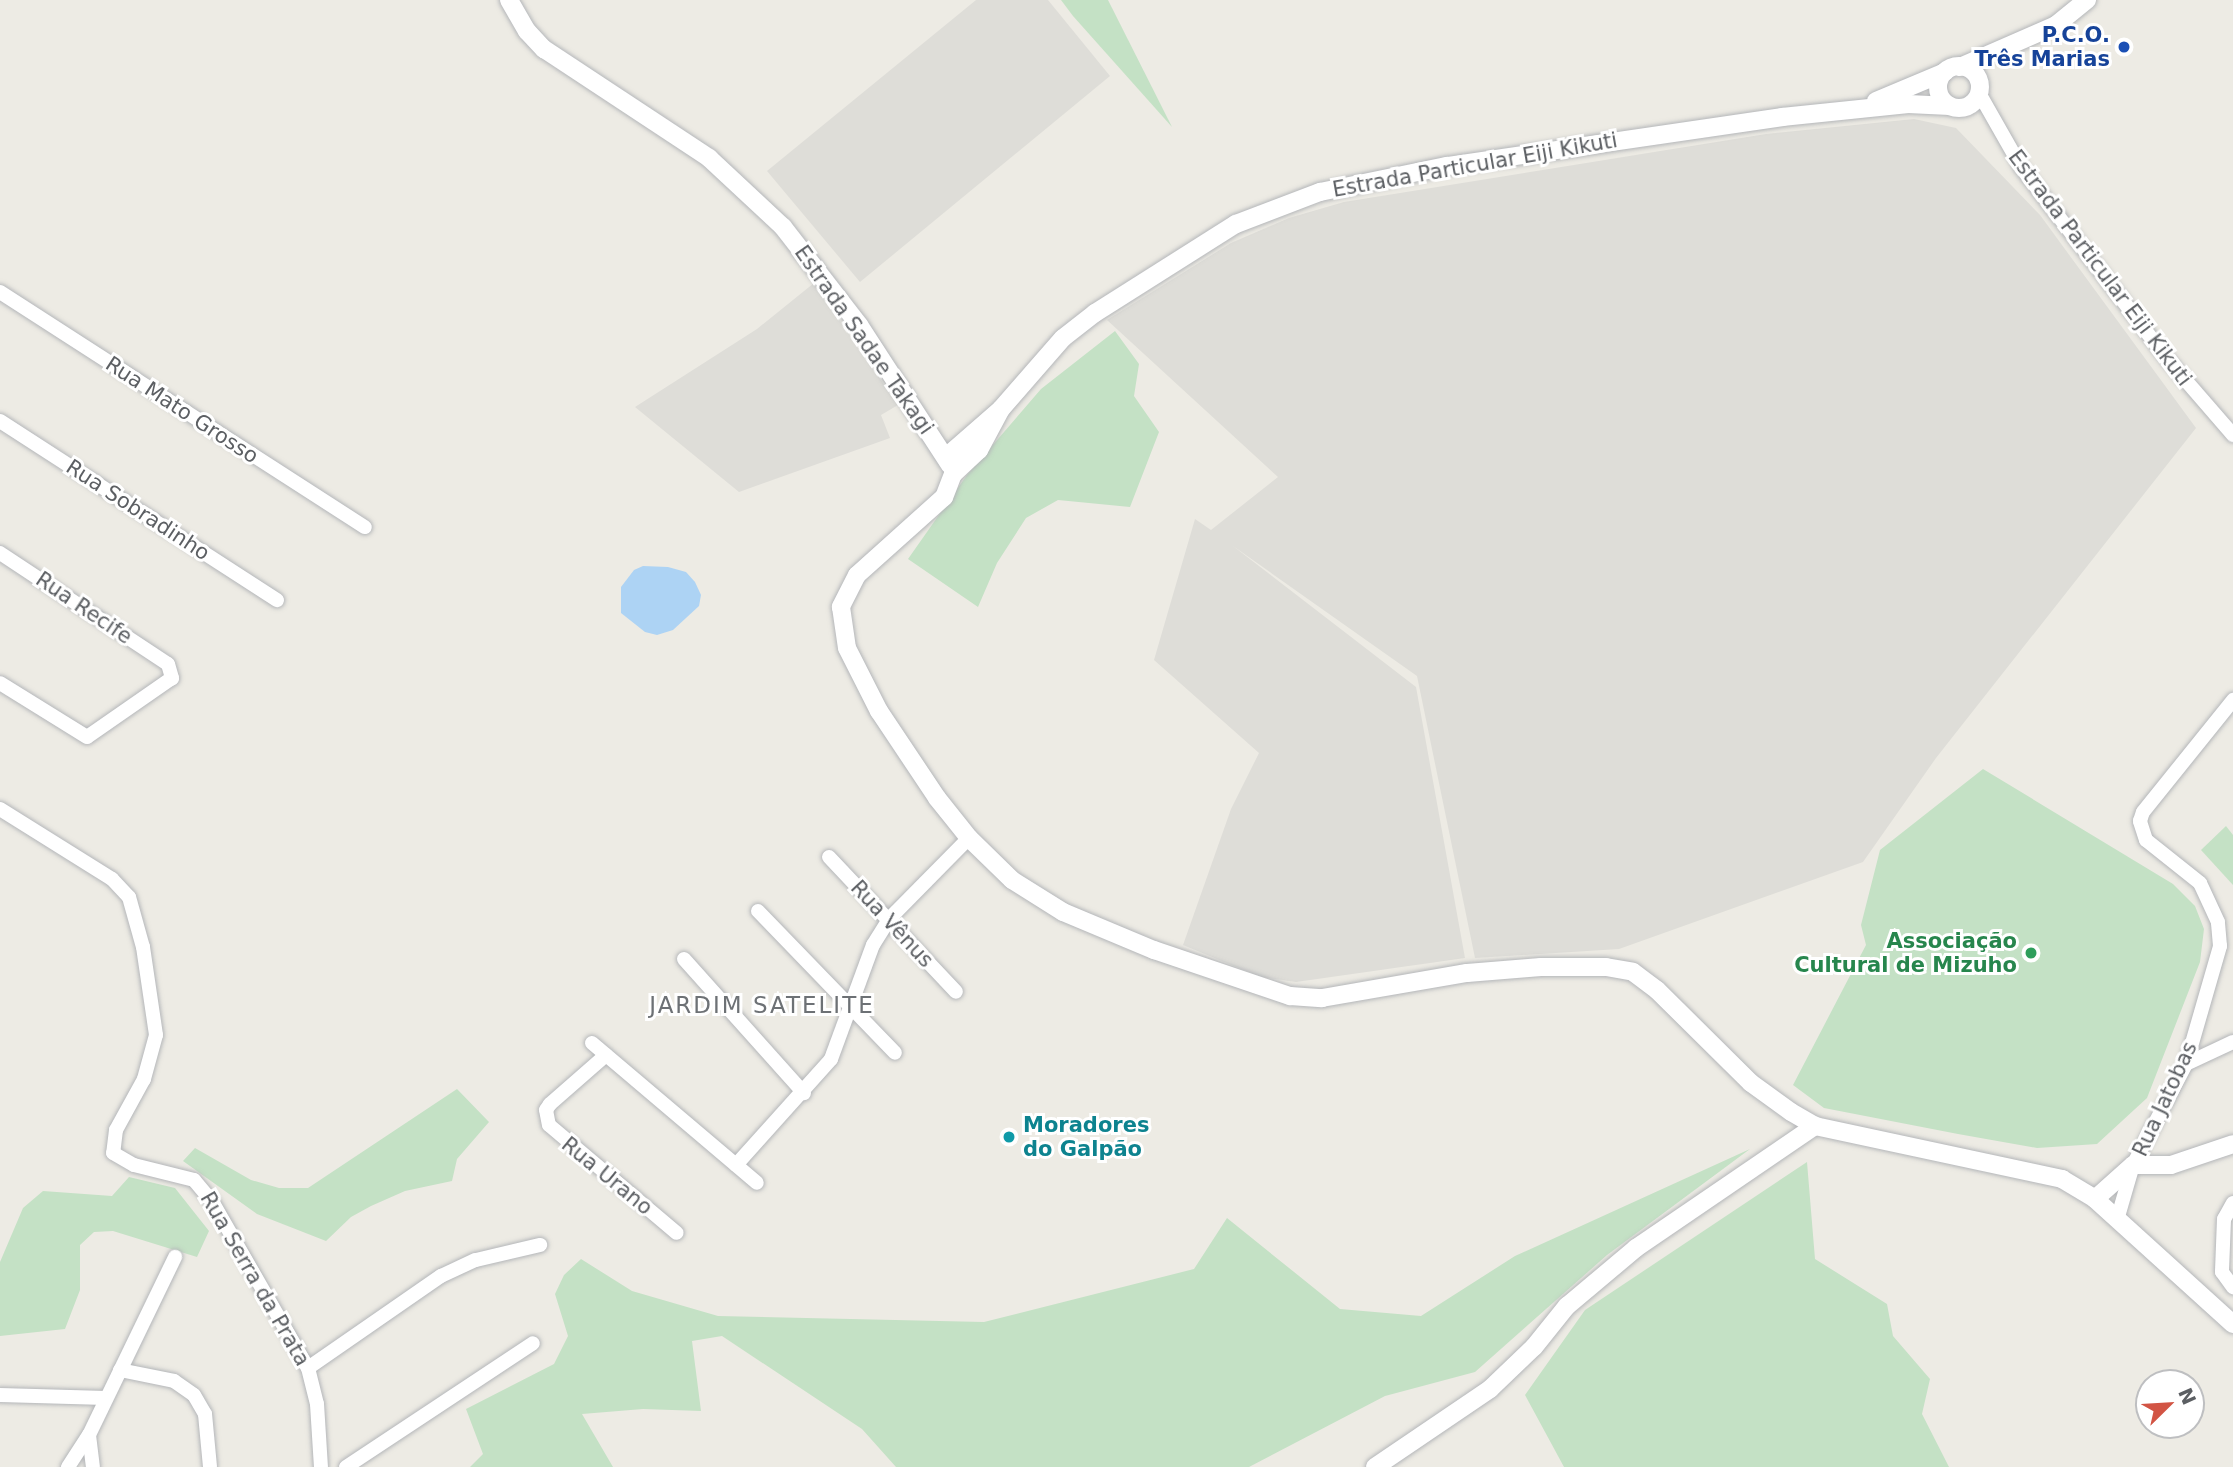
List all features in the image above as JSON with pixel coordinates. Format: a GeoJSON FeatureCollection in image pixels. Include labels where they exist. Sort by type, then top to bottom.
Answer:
{"type":"FeatureCollection","features":[{"type":"Feature","properties":{"kind":"street","name":"Estrada Sadae Takagi"},"geometry":{"type":"LineString","coordinates":[[509,0],[527,31],[544,50],[709,158],[783,227],[859,325],[946,457],[953,474]]}},
{"type":"Feature","properties":{"kind":"street","name":"Estrada Particular Eiji Kikuti"},"geometry":{"type":"LineString","coordinates":[[1853,109],[1998,53],[2056,25],[2087,0]]}},
{"type":"Feature","properties":{"kind":"street"},"geometry":{"type":"LineString","coordinates":[[1979,88],[1974,73],[1952,69],[1939,90],[1950,106],[1968,106],[1979,88],[1998,53]]}},
{"type":"Feature","properties":{"kind":"street","name":"Estrada Particular Eiji Kikuti"},"geometry":{"type":"LineString","coordinates":[[1979,88],[2021,167],[2169,361],[2233,435]]}},
{"type":"Feature","properties":{"kind":"street","name":"Estrada Particular Eiji Kikuti"},"geometry":{"type":"LineString","coordinates":[[946,457],[1001,409],[1063,338],[1094,313],[1193,249],[1277,207],[1383,177],[1853,109],[1950,106]]}},
{"type":"Feature","properties":{"kind":"street","name":"Rua Mato Grosso"},"geometry":{"type":"LineString","coordinates":[[0,292],[365,527]]}},
{"type":"Feature","properties":{"kind":"street","name":"Estrada Particular Eiji Kikuti"},"geometry":{"type":"LineString","coordinates":[[1001,409],[979,450],[953,474],[932,509],[848,586],[842,627],[857,671],[878,711],[969,838],[1013,880],[1063,912],[1154,950],[1290,996],[1322,998],[1467,973],[1541,967],[1606,967],[1633,972],[1657,990],[1751,1083],[1815,1126],[2040,1172],[2095,1199],[2233,1324]]}},
{"type":"Feature","properties":{"kind":"street","name":"Rua Sobradinho"},"geometry":{"type":"LineString","coordinates":[[0,421],[277,600]]}},
{"type":"Feature","properties":{"kind":"street","name":"Rua Recife"},"geometry":{"type":"LineString","coordinates":[[0,552],[167,664],[172,678],[87,737],[0,683]]}},
{"type":"Feature","properties":{"kind":"street","name":"Rua Jatobas"},"geometry":{"type":"LineString","coordinates":[[2117,1220],[2133,1165],[2186,1064],[2217,966],[2218,922],[2200,883],[2158,850],[2142,831],[2143,812],[2233,700]]}},
{"type":"Feature","properties":{"kind":"street","name":"Rua Serra da Prata"},"geometry":{"type":"LineString","coordinates":[[3,811],[112,879],[129,897],[143,947],[156,1035],[144,1079],[116,1130],[113,1153],[134,1165],[184,1176],[203,1188],[307,1368],[317,1404],[321,1467]]}},
{"type":"Feature","properties":{"kind":"street"},"geometry":{"type":"LineString","coordinates":[[736,1165],[804,1093],[831,1059],[873,946],[888,919],[969,838]]}},
{"type":"Feature","properties":{"kind":"street","name":"Rua Vênus"},"geometry":{"type":"LineString","coordinates":[[829,857],[956,992]]}},
{"type":"Feature","properties":{"kind":"street"},"geometry":{"type":"LineString","coordinates":[[758,911],[895,1053]]}},
{"type":"Feature","properties":{"kind":"street"},"geometry":{"type":"LineString","coordinates":[[684,959],[804,1093]]}},
{"type":"Feature","properties":{"kind":"street"},"geometry":{"type":"LineString","coordinates":[[2186,1064],[2233,1042]]}},
{"type":"Feature","properties":{"kind":"street"},"geometry":{"type":"LineString","coordinates":[[592,1043],[757,1183]]}},
{"type":"Feature","properties":{"kind":"street","name":"Rua Urano"},"geometry":{"type":"LineString","coordinates":[[606,1055],[550,1104],[546,1117],[549,1125],[677,1233]]}},
{"type":"Feature","properties":{"kind":"street"},"geometry":{"type":"LineString","coordinates":[[1375,1467],[1490,1389],[1534,1347],[1567,1306],[1627,1255],[1815,1126]]}},
{"type":"Feature","properties":{"kind":"street"},"geometry":{"type":"LineString","coordinates":[[2133,1165],[2171,1165],[2233,1144]]}},
{"type":"Feature","properties":{"kind":"street","name":"Rua Jatobas"},"geometry":{"type":"LineString","coordinates":[[2095,1199],[2133,1165]]}},
{"type":"Feature","properties":{"kind":"street"},"geometry":{"type":"LineString","coordinates":[[2232,1287],[2221,1272],[2224,1219],[2233,1203]]}},
{"type":"Feature","properties":{"kind":"street"},"geometry":{"type":"LineString","coordinates":[[307,1368],[441,1276],[475,1260],[540,1245]]}},
{"type":"Feature","properties":{"kind":"street"},"geometry":{"type":"LineString","coordinates":[[68,1467],[89,1435],[175,1257]]}},
{"type":"Feature","properties":{"kind":"street"},"geometry":{"type":"LineString","coordinates":[[346,1467],[533,1343]]}},
{"type":"Feature","properties":{"kind":"street"},"geometry":{"type":"LineString","coordinates":[[120,1370],[174,1381],[194,1395],[205,1415],[209,1467]]}},
{"type":"Feature","properties":{"kind":"street"},"geometry":{"type":"LineString","coordinates":[[0,1395],[106,1398]]}},
{"type":"Feature","properties":{"kind":"street"},"geometry":{"type":"LineString","coordinates":[[89,1435],[93,1467]]}},
{"type":"Feature","properties":{"kind":"shaded area"},"geometry":{"type":"Polygon","coordinates":[[[976,0],[1048,0],[1110,76],[860,282],[767,171],[976,0]]]}},
{"type":"Feature","properties":{"kind":"shaded area"},"geometry":{"type":"Polygon","coordinates":[[[1914,119],[1956,128],[2040,215],[2196,428],[1936,758],[1863,862],[1619,949],[1475,958],[1417,676],[1233,546],[1416,687],[1465,958],[1296,982],[1261,977],[1183,945],[1231,809],[1259,753],[1154,660],[1195,519],[1211,530],[1278,477],[1107,320],[1231,243],[1289,218],[1344,202],[1766,134],[1914,119]]]}},
{"type":"Feature","properties":{"kind":"shaded area"},"geometry":{"type":"Polygon","coordinates":[[[814,283],[898,405],[881,415],[890,438],[739,492],[635,407],[757,329],[814,283]]]}},
{"type":"Feature","properties":{"kind":"green space"},"geometry":{"type":"Polygon","coordinates":[[[1061,0],[1108,0],[1172,127],[1073,16],[1061,0]]]}},
{"type":"Feature","properties":{"kind":"green space"},"geometry":{"type":"Polygon","coordinates":[[[1115,331],[1139,364],[1134,396],[1159,432],[1130,507],[1058,500],[1026,518],[997,563],[978,607],[908,559],[967,475],[1041,389],[1115,331]]]}},
{"type":"Feature","properties":{"kind":"green space","name":"Associação Cultural de Mizuho"},"geometry":{"type":"Polygon","coordinates":[[[1983,769],[2173,884],[2195,906],[2204,929],[2200,962],[2147,1098],[2097,1144],[2037,1148],[1824,1108],[1793,1085],[1866,945],[1861,925],[1880,850],[1983,769]]]}},
{"type":"Feature","properties":{"kind":"green space"},"geometry":{"type":"Polygon","coordinates":[[[2226,826],[2233,835],[2233,885],[2201,850],[2226,826]]]}},
{"type":"Feature","properties":{"kind":"green space"},"geometry":{"type":"Polygon","coordinates":[[[457,1089],[489,1122],[457,1159],[452,1181],[405,1191],[371,1206],[351,1217],[326,1241],[257,1214],[183,1161],[195,1148],[251,1180],[279,1188],[308,1188],[457,1089]]]}},
{"type":"Feature","properties":{"kind":"green space"},"geometry":{"type":"Polygon","coordinates":[[[1750,1149],[1607,1255],[1475,1372],[1385,1396],[1249,1467],[896,1467],[862,1429],[722,1336],[692,1341],[701,1411],[643,1409],[582,1414],[613,1467],[470,1467],[483,1454],[466,1409],[554,1364],[568,1336],[555,1294],[564,1275],[581,1259],[632,1291],[718,1316],[984,1322],[1194,1269],[1227,1218],[1340,1309],[1421,1316],[1515,1256],[1750,1149]]]}},
{"type":"Feature","properties":{"kind":"green space"},"geometry":{"type":"Polygon","coordinates":[[[1807,1162],[1815,1259],[1887,1304],[1893,1336],[1930,1379],[1922,1414],[1949,1467],[1564,1467],[1525,1395],[1585,1310],[1807,1162]]]}},
{"type":"Feature","properties":{"kind":"green space"},"geometry":{"type":"Polygon","coordinates":[[[129,1177],[175,1188],[209,1231],[197,1257],[113,1231],[94,1232],[80,1245],[80,1290],[65,1329],[0,1336],[0,1262],[23,1208],[43,1191],[112,1196],[129,1177]]]}},
{"type":"Feature","properties":{"kind":"water"},"geometry":{"type":"Polygon","coordinates":[[[643,566],[668,567],[686,572],[695,582],[701,595],[699,606],[673,630],[657,635],[645,632],[621,613],[621,587],[634,570],[643,566]]]}},
{"type":"Feature","properties":{"kind":"place","name":"P.C.O. Três Marias"},"geometry":{"type":"Point","coordinates":[2124,47]}},
{"type":"Feature","properties":{"kind":"place","name":"Associação Cultural de Mizuho"},"geometry":{"type":"Point","coordinates":[2031,953]}},
{"type":"Feature","properties":{"kind":"place","name":"Moradores do Galpão"},"geometry":{"type":"Point","coordinates":[1009,1137]}},
{"type":"Feature","properties":{"kind":"district","name":"JARDIM SATELITE"},"geometry":{"type":"Point","coordinates":[762,1005]}}]}
